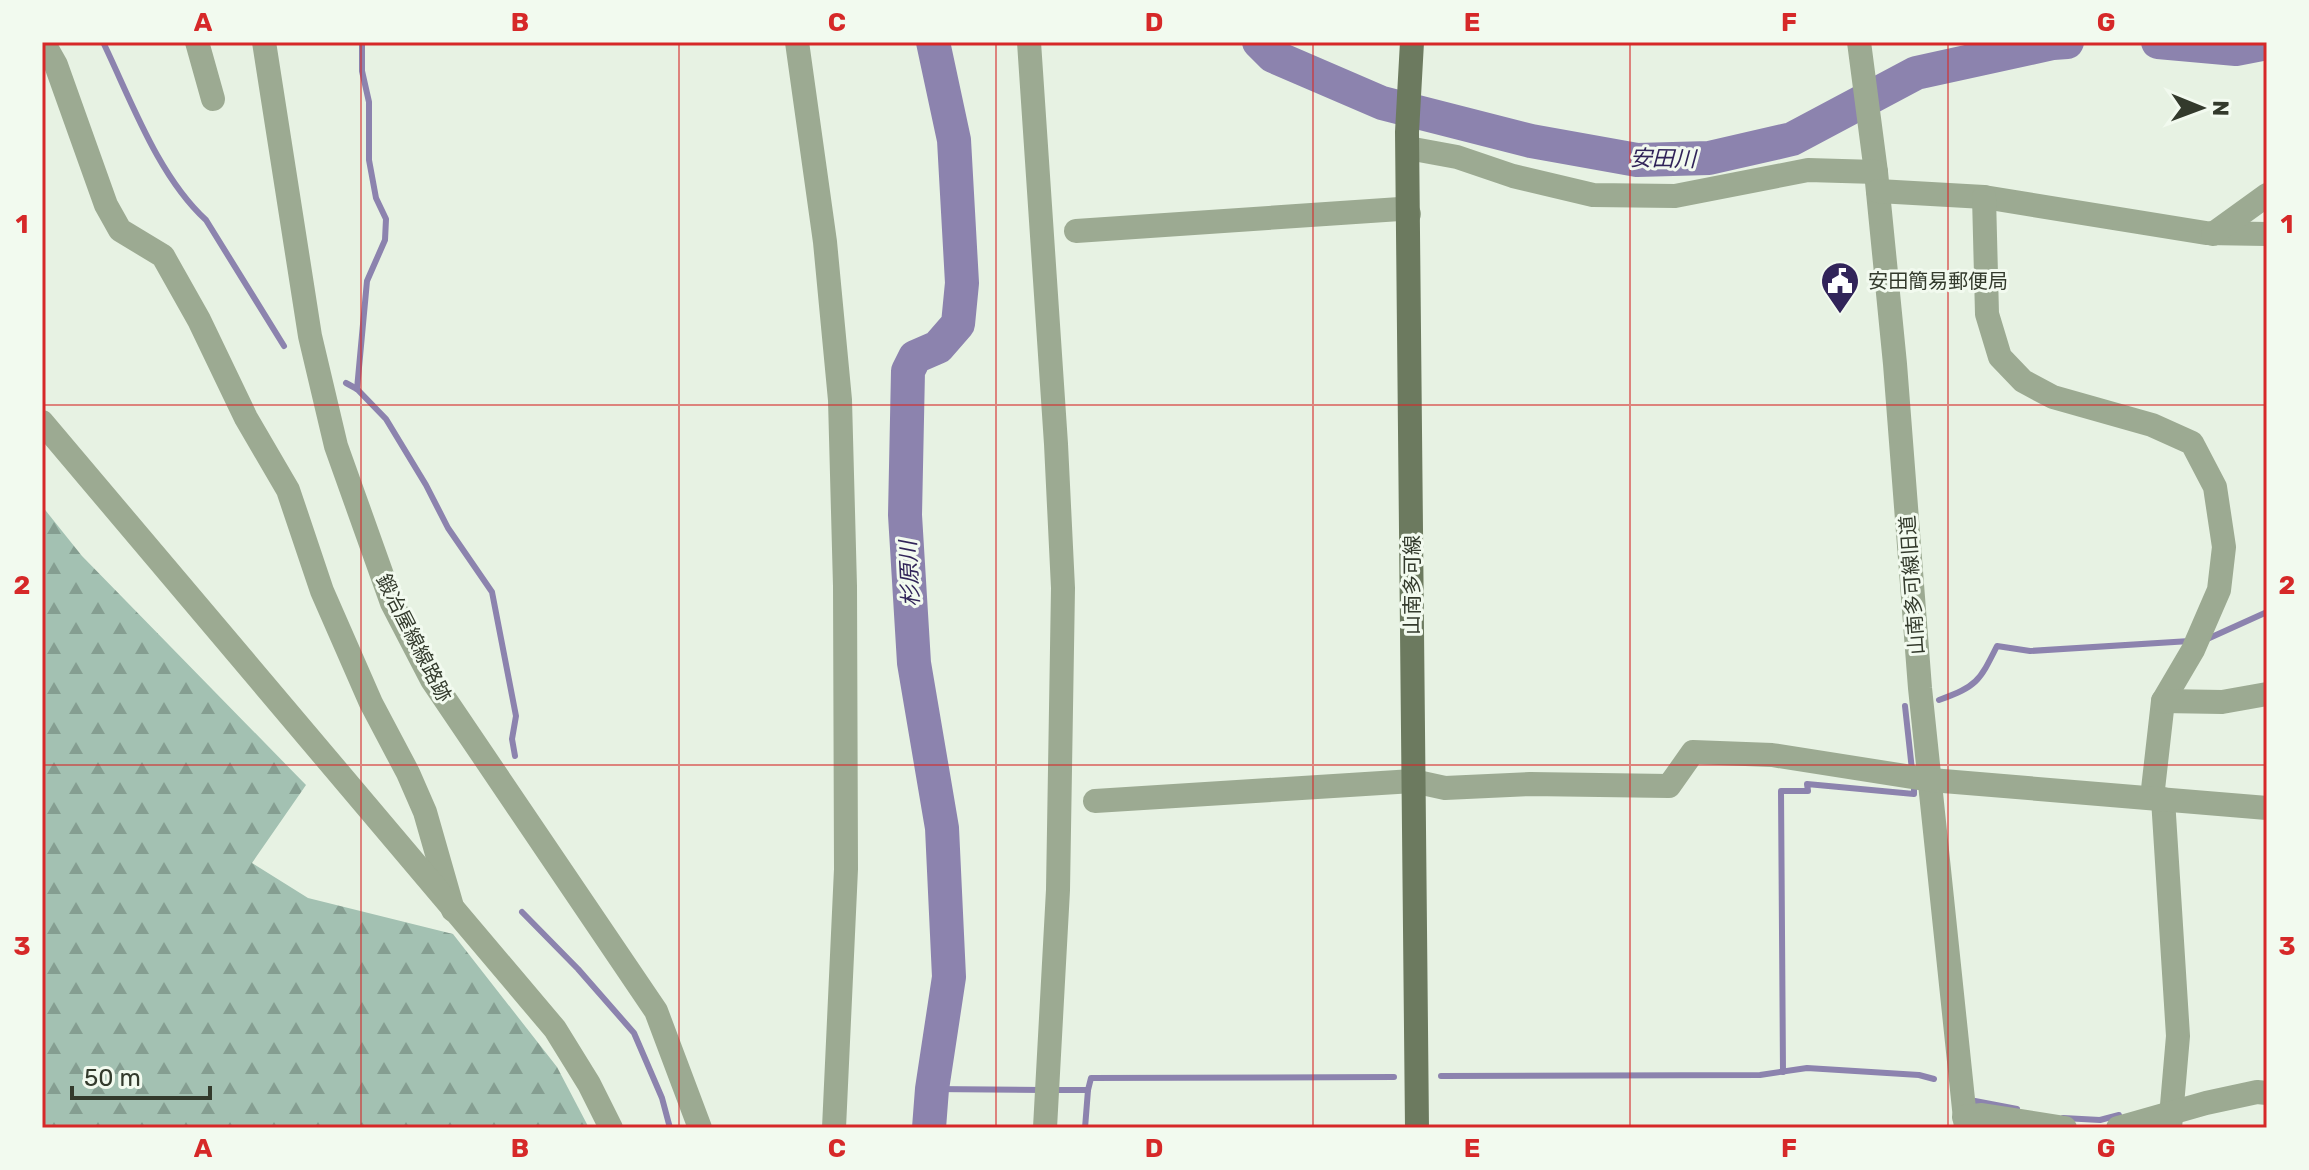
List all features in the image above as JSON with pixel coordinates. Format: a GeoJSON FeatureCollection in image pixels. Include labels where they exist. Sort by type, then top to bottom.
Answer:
{"type":"FeatureCollection","features":[{"type":"Feature","properties":{"kind":"main road","name":"山南多可線"},"geometry":{"type":"LineString","coordinates":[[1412,42],[1408,140],[1417,1128]]}},
{"type":"Feature","properties":{"kind":"street"},"geometry":{"type":"LineString","coordinates":[[43,42],[56,65],[106,205],[120,230],[163,256],[199,320],[246,418],[288,490],[322,591],[371,703],[425,812],[453,910]]}},
{"type":"Feature","properties":{"kind":"street"},"geometry":{"type":"LineString","coordinates":[[197,42],[213,99]]}},
{"type":"Feature","properties":{"kind":"street","name":"鍛冶屋線線路跡"},"geometry":{"type":"LineString","coordinates":[[264,42],[310,336],[336,446],[392,603],[432,680],[656,1011],[700,1128]]}},
{"type":"Feature","properties":{"kind":"street"},"geometry":{"type":"LineString","coordinates":[[797,42],[825,242],[840,400],[845,586],[846,869],[834,1128]]}},
{"type":"Feature","properties":{"kind":"street"},"geometry":{"type":"LineString","coordinates":[[1029,42],[1056,430],[1063,588],[1058,890],[1045,1128]]}},
{"type":"Feature","properties":{"kind":"street","name":"山南多可線旧道"},"geometry":{"type":"LineString","coordinates":[[1859,42],[1895,364],[1920,688],[1965,1122]]}},
{"type":"Feature","properties":{"kind":"street"},"geometry":{"type":"LineString","coordinates":[[1408,140],[1513,176],[1593,195],[1675,196],[1808,170],[2213,234],[2267,234]]}},
{"type":"Feature","properties":{"kind":"street"},"geometry":{"type":"LineString","coordinates":[[2213,234],[2267,195]]}},
{"type":"Feature","properties":{"kind":"street"},"geometry":{"type":"LineString","coordinates":[[1984,197],[1987,314],[2000,357],[2023,381],[2053,397],[2152,425],[2192,443],[2215,487],[2224,547],[2219,590],[2193,650],[2163,701],[2158,798],[2178,1036],[2170,1121]]}},
{"type":"Feature","properties":{"kind":"street"},"geometry":{"type":"LineString","coordinates":[[1076,231],[1400,209],[1409,214]]}},
{"type":"Feature","properties":{"kind":"street"},"geometry":{"type":"LineString","coordinates":[[42,422],[555,1029],[589,1084],[611,1128]]}},
{"type":"Feature","properties":{"kind":"street"},"geometry":{"type":"LineString","coordinates":[[2163,701],[2222,702],[2267,694]]}},
{"type":"Feature","properties":{"kind":"street"},"geometry":{"type":"LineString","coordinates":[[1095,801],[1413,781],[1445,788],[1530,784],[1669,786],[1693,752],[1772,755],[1931,780],[2267,808]]}},
{"type":"Feature","properties":{"kind":"street"},"geometry":{"type":"LineString","coordinates":[[2118,1128],[2170,1121],[2206,1103],[2257,1092],[2267,1093]]}},
{"type":"Feature","properties":{"kind":"street"},"geometry":{"type":"LineString","coordinates":[[1965,1122],[1982,1115],[2065,1128]]}},
{"type":"Feature","properties":{"kind":"green space"},"geometry":{"type":"Polygon","coordinates":[[[42,506],[82,556],[306,785],[252,863],[308,898],[453,934],[557,1067],[589,1128],[42,1128],[42,506]]]}},
{"type":"Feature","properties":{"kind":"waterway"},"geometry":{"type":"LineString","coordinates":[[103,42],[160,160],[189,202],[206,220],[284,346]]}},
{"type":"Feature","properties":{"kind":"waterway"},"geometry":{"type":"LineString","coordinates":[[357,389],[367,281],[385,240],[386,219],[376,198],[369,160],[369,102],[362,71],[362,42]]}},
{"type":"Feature","properties":{"kind":"waterway","name":"杉原川"},"geometry":{"type":"LineString","coordinates":[[929,1128],[949,977],[942,828],[914,663],[905,515],[908,371],[915,357],[938,347],[958,324],[962,283],[954,140],[933,42]]}},
{"type":"Feature","properties":{"kind":"waterway","name":"安田川"},"geometry":{"type":"LineString","coordinates":[[1259,42],[1273,56],[1382,103],[1531,141],[1637,160],[1709,158],[1792,139],[1916,73],[2067,42]]}},
{"type":"Feature","properties":{"kind":"waterway","name":"安田川"},"geometry":{"type":"LineString","coordinates":[[2158,42],[2236,49],[2267,43]]}},
{"type":"Feature","properties":{"kind":"waterway"},"geometry":{"type":"LineString","coordinates":[[346,383],[357,389],[386,419],[448,528],[492,592],[516,716],[512,739],[515,756]]}},
{"type":"Feature","properties":{"kind":"waterway"},"geometry":{"type":"LineString","coordinates":[[2205,640],[2267,612]]}},
{"type":"Feature","properties":{"kind":"waterway"},"geometry":{"type":"LineString","coordinates":[[1939,700],[1962,691],[1976,681],[1997,646],[2030,651],[2190,641]]}},
{"type":"Feature","properties":{"kind":"waterway"},"geometry":{"type":"LineString","coordinates":[[1905,706],[1912,770]]}},
{"type":"Feature","properties":{"kind":"waterway"},"geometry":{"type":"LineString","coordinates":[[1783,1072],[1781,791],[1808,791],[1807,784],[1914,794],[1914,785]]}},
{"type":"Feature","properties":{"kind":"waterway"},"geometry":{"type":"LineString","coordinates":[[522,912],[634,1033],[662,1098],[670,1128]]}},
{"type":"Feature","properties":{"kind":"waterway"},"geometry":{"type":"LineString","coordinates":[[1441,1076],[1760,1075],[1807,1068],[1919,1075],[1934,1079]]}},
{"type":"Feature","properties":{"kind":"waterway"},"geometry":{"type":"LineString","coordinates":[[1055,1090],[1088,1090],[1091,1078],[1394,1077]]}},
{"type":"Feature","properties":{"kind":"waterway"},"geometry":{"type":"LineString","coordinates":[[932,1089],[1043,1090]]}},
{"type":"Feature","properties":{"kind":"waterway"},"geometry":{"type":"LineString","coordinates":[[1085,1128],[1088,1090]]}},
{"type":"Feature","properties":{"kind":"waterway"},"geometry":{"type":"LineString","coordinates":[[1975,1101],[2017,1109]]}},
{"type":"Feature","properties":{"kind":"waterway"},"geometry":{"type":"LineString","coordinates":[[2063,1118],[2100,1120],[2119,1115]]}},
{"type":"Feature","properties":{"kind":"place","name":"安田簡易郵便局"},"geometry":{"type":"Point","coordinates":[1840,315]}}]}
